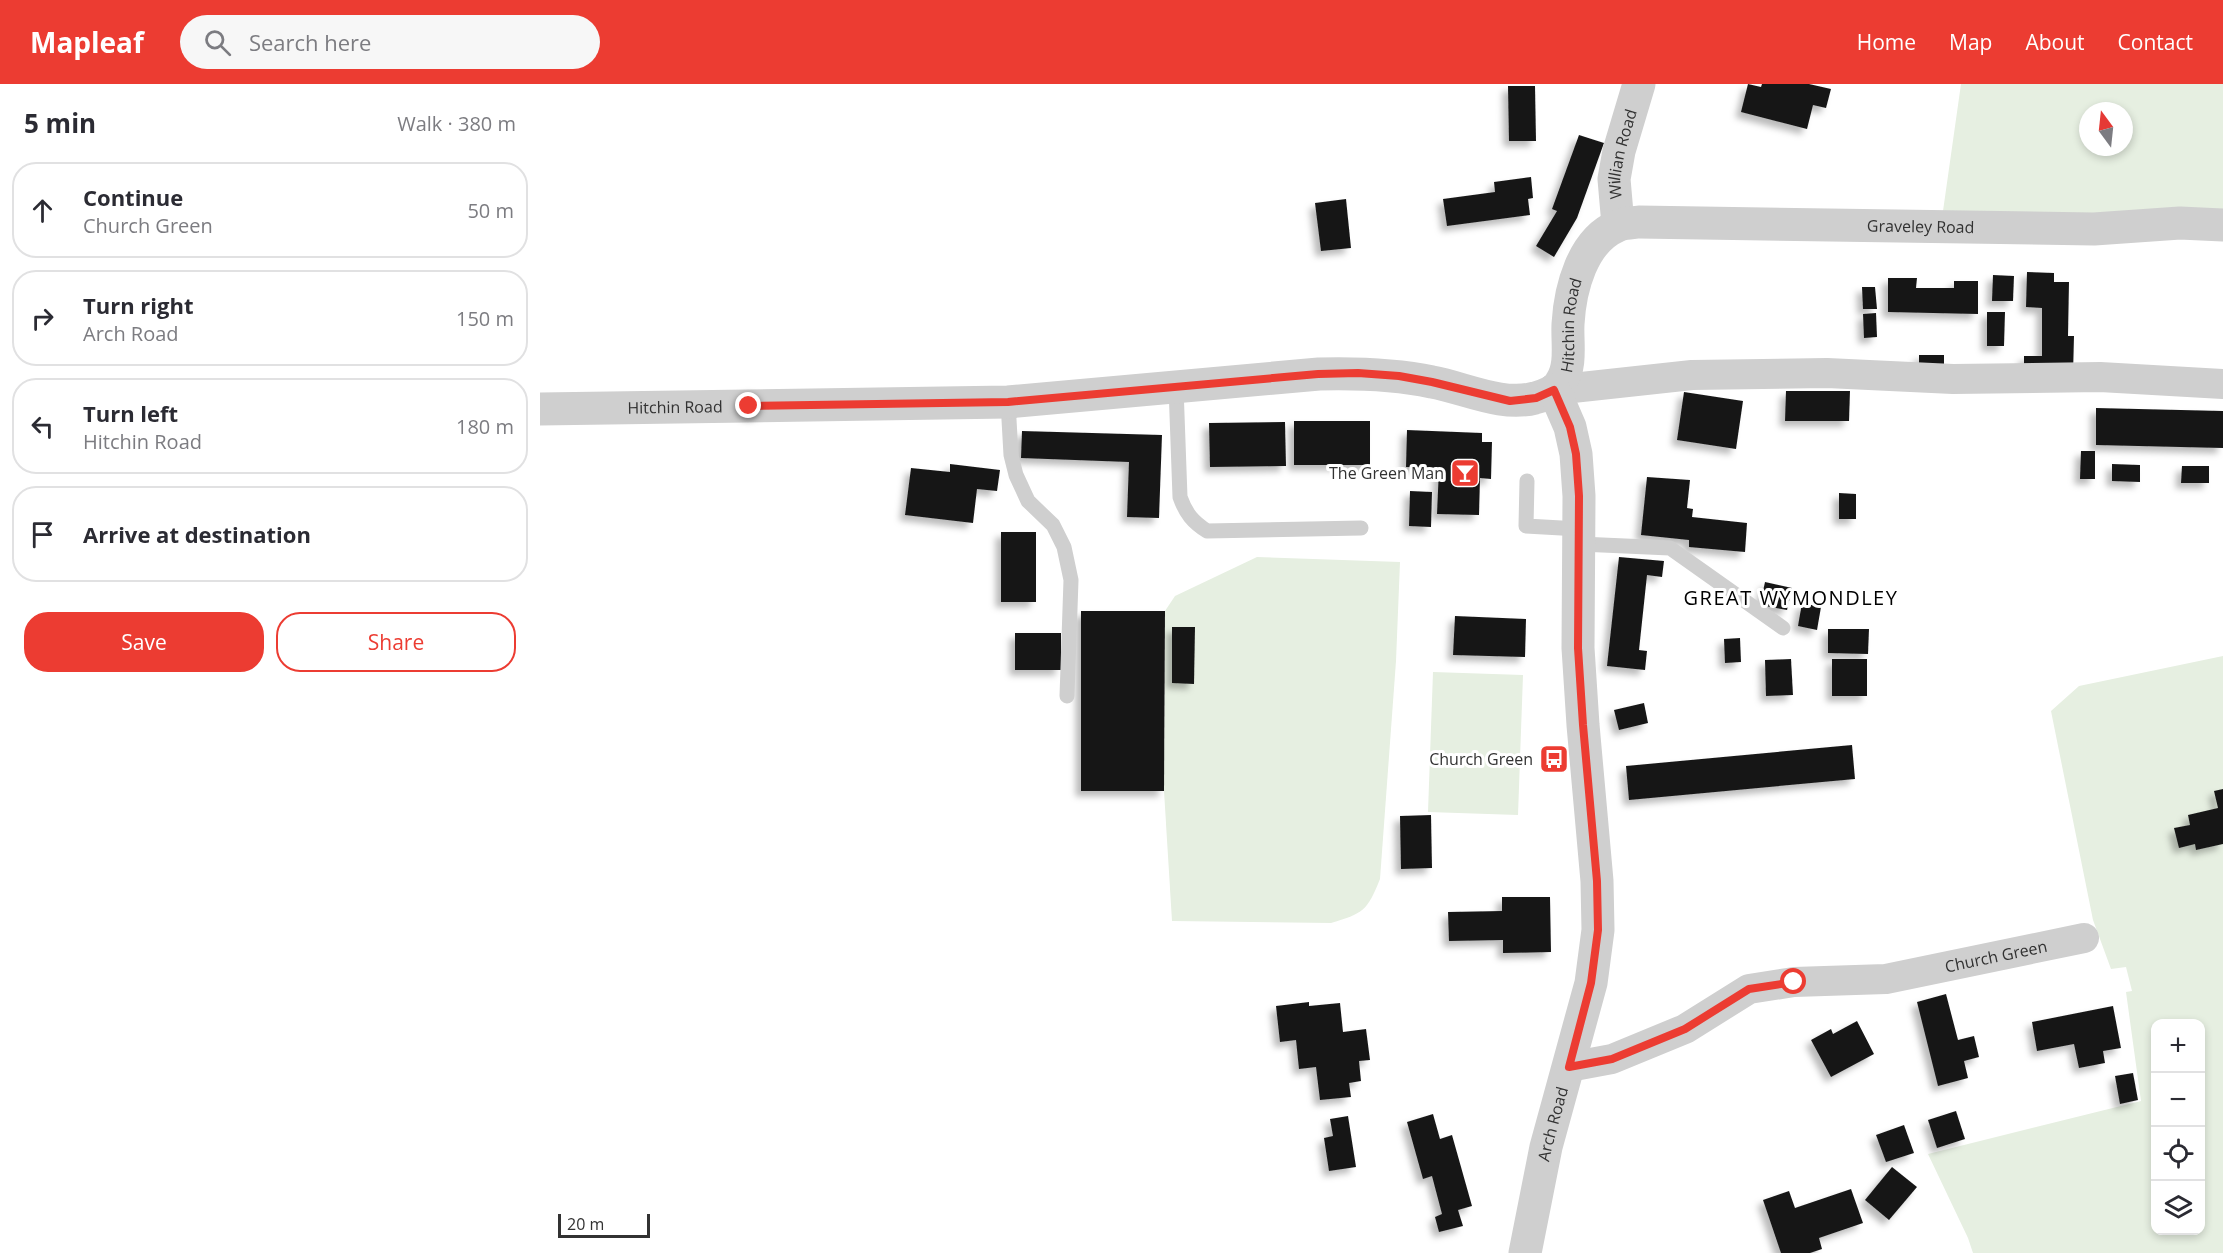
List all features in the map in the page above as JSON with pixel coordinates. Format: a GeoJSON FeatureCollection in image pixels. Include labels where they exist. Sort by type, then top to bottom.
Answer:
{"type":"FeatureCollection","features":[{"type":"Feature","properties":{"kind":"street","name":"Willian Road"},"geometry":{"type":"LineString","coordinates":[[1618,225],[1614,179],[1619,152],[1639,84]]}},
{"type":"Feature","properties":{"kind":"street","name":"Graveley Road"},"geometry":{"type":"LineString","coordinates":[[1618,225],[1639,222],[2094,229],[2180,223],[2223,225]]}},
{"type":"Feature","properties":{"kind":"street","name":"Hitchin Road"},"geometry":{"type":"LineString","coordinates":[[540,409],[1008,402],[1318,374],[1358,373],[1432,382],[1510,401],[1536,398],[1554,390],[1561,383],[1568,358],[1568,322],[1574,286],[1592,246],[1618,225]]}},
{"type":"Feature","properties":{"kind":"street"},"geometry":{"type":"LineString","coordinates":[[1554,390],[1692,375],[1827,373],[1953,379],[2100,377],[2223,384]]}},
{"type":"Feature","properties":{"kind":"street","name":"Arch Road"},"geometry":{"type":"LineString","coordinates":[[1525,1253],[1546,1147],[1591,983],[1598,930],[1597,881],[1578,648],[1580,537],[1576,454],[1570,427],[1554,390]]}},
{"type":"Feature","properties":{"kind":"street","name":"Church Green"},"geometry":{"type":"LineString","coordinates":[[1569,1067],[1612,1059],[1685,1029],[1749,989],[1794,982],[1886,979],[2084,938]]}},
{"type":"Feature","properties":{"kind":"lane"},"geometry":{"type":"LineString","coordinates":[[1176,387],[1180,497],[1185,512],[1196,524],[1207,531],[1361,528]]}},
{"type":"Feature","properties":{"kind":"lane"},"geometry":{"type":"LineString","coordinates":[[1008,402],[1011,455],[1016,474],[1028,501],[1053,525],[1064,547],[1071,580],[1067,696]]}},
{"type":"Feature","properties":{"kind":"lane"},"geometry":{"type":"LineString","coordinates":[[1527,482],[1526,526],[1580,537],[1670,548],[1783,628]]}},
{"type":"Feature","properties":{"kind":"shaded area"},"geometry":{"type":"Polygon","coordinates":[[[1961,84],[2223,84],[2223,213],[2128,216],[1943,211],[1961,84]]]}},
{"type":"Feature","properties":{"kind":"shaded area"},"geometry":{"type":"Polygon","coordinates":[[[1257,557],[1400,562],[1396,661],[1380,879],[1372,898],[1363,909],[1331,923],[1172,921],[1164,791],[1165,611],[1175,596],[1257,557]]]}},
{"type":"Feature","properties":{"kind":"shaded area"},"geometry":{"type":"Polygon","coordinates":[[[2223,656],[2223,1253],[1973,1253],[1928,1154],[2141,1101],[2126,992],[2132,991],[2126,967],[2111,969],[2093,920],[2051,711],[2079,686],[2223,656]]]}},
{"type":"Feature","properties":{"kind":"shaded area"},"geometry":{"type":"Polygon","coordinates":[[[1433,672],[1523,675],[1518,815],[1428,812],[1433,672]]]}},
{"type":"Feature","properties":{"kind":"building"},"geometry":{"type":"Polygon","coordinates":[[[1748,84],[1761,87],[1762,84],[1809,84],[1831,89],[1826,108],[1813,105],[1807,129],[1741,112],[1748,84]]]}},
{"type":"Feature","properties":{"kind":"building"},"geometry":{"type":"Polygon","coordinates":[[[1508,86],[1535,86],[1536,141],[1509,141],[1508,86]]]}},
{"type":"Feature","properties":{"kind":"building"},"geometry":{"type":"Polygon","coordinates":[[[1579,135],[1604,143],[1577,218],[1554,257],[1536,246],[1557,211],[1552,209],[1579,135]]]}},
{"type":"Feature","properties":{"kind":"building"},"geometry":{"type":"Polygon","coordinates":[[[1531,177],[1533,198],[1528,199],[1530,215],[1447,226],[1443,199],[1495,192],[1494,182],[1531,177]]]}},
{"type":"Feature","properties":{"kind":"building"},"geometry":{"type":"Polygon","coordinates":[[[1346,199],[1351,248],[1321,251],[1315,203],[1346,199]]]}},
{"type":"Feature","properties":{"kind":"building"},"geometry":{"type":"Polygon","coordinates":[[[2027,272],[2054,273],[2054,282],[2069,282],[2068,336],[2074,336],[2073,375],[2024,374],[2024,356],[2042,356],[2042,308],[2026,307],[2027,272]]]}},
{"type":"Feature","properties":{"kind":"building"},"geometry":{"type":"Polygon","coordinates":[[[1993,275],[2014,276],[2013,301],[1992,301],[1993,275]]]}},
{"type":"Feature","properties":{"kind":"building"},"geometry":{"type":"Polygon","coordinates":[[[1888,278],[1917,278],[1916,288],[1954,288],[1954,281],[1978,281],[1978,314],[1888,312],[1888,278]]]}},
{"type":"Feature","properties":{"kind":"building"},"geometry":{"type":"Polygon","coordinates":[[[1862,287],[1875,287],[1877,309],[1863,309],[1862,287]]]}},
{"type":"Feature","properties":{"kind":"building"},"geometry":{"type":"Polygon","coordinates":[[[1987,312],[2005,312],[2004,346],[1987,346],[1987,312]]]}},
{"type":"Feature","properties":{"kind":"building"},"geometry":{"type":"Polygon","coordinates":[[[1876,313],[1877,337],[1864,338],[1863,314],[1876,313]]]}},
{"type":"Feature","properties":{"kind":"building"},"geometry":{"type":"Polygon","coordinates":[[[1919,355],[1944,355],[1944,371],[1919,371],[1919,355]]]}},
{"type":"Feature","properties":{"kind":"building"},"geometry":{"type":"Polygon","coordinates":[[[1786,391],[1850,391],[1849,421],[1785,421],[1786,391]]]}},
{"type":"Feature","properties":{"kind":"building"},"geometry":{"type":"Polygon","coordinates":[[[1684,392],[1743,401],[1736,449],[1677,440],[1684,392]]]}},
{"type":"Feature","properties":{"kind":"building"},"geometry":{"type":"Polygon","coordinates":[[[2096,408],[2223,411],[2223,448],[2096,445],[2096,408]]]}},
{"type":"Feature","properties":{"kind":"building"},"geometry":{"type":"Polygon","coordinates":[[[1294,421],[1370,421],[1370,465],[1294,465],[1294,421]]]}},
{"type":"Feature","properties":{"kind":"building"},"geometry":{"type":"Polygon","coordinates":[[[1285,422],[1286,466],[1210,467],[1209,423],[1285,422]]]}},
{"type":"Feature","properties":{"kind":"building","name":"The Green Man"},"geometry":{"type":"Polygon","coordinates":[[[1407,430],[1482,433],[1482,442],[1492,442],[1491,479],[1480,478],[1479,515],[1437,514],[1439,468],[1406,467],[1407,430]]]}},
{"type":"Feature","properties":{"kind":"building"},"geometry":{"type":"Polygon","coordinates":[[[1022,431],[1162,435],[1159,518],[1127,517],[1129,462],[1021,458],[1022,431]]]}},
{"type":"Feature","properties":{"kind":"building"},"geometry":{"type":"Polygon","coordinates":[[[2081,451],[2095,451],[2095,479],[2080,479],[2081,451]]]}},
{"type":"Feature","properties":{"kind":"building"},"geometry":{"type":"Polygon","coordinates":[[[950,464],[1000,470],[997,491],[977,489],[973,523],[905,515],[911,468],[950,472],[950,464]]]}},
{"type":"Feature","properties":{"kind":"building"},"geometry":{"type":"Polygon","coordinates":[[[2112,464],[2140,465],[2140,482],[2112,481],[2112,464]]]}},
{"type":"Feature","properties":{"kind":"building"},"geometry":{"type":"Polygon","coordinates":[[[2182,466],[2209,466],[2209,483],[2181,483],[2182,466]]]}},
{"type":"Feature","properties":{"kind":"building"},"geometry":{"type":"Polygon","coordinates":[[[1647,477],[1690,480],[1687,508],[1693,509],[1692,517],[1747,523],[1745,552],[1689,547],[1689,540],[1641,535],[1647,477]]]}},
{"type":"Feature","properties":{"kind":"building"},"geometry":{"type":"Polygon","coordinates":[[[1410,491],[1432,492],[1431,527],[1409,526],[1410,491]]]}},
{"type":"Feature","properties":{"kind":"building"},"geometry":{"type":"Polygon","coordinates":[[[1839,493],[1856,494],[1856,519],[1839,519],[1839,493]]]}},
{"type":"Feature","properties":{"kind":"building"},"geometry":{"type":"Polygon","coordinates":[[[1001,532],[1036,532],[1036,602],[1001,602],[1001,532]]]}},
{"type":"Feature","properties":{"kind":"building"},"geometry":{"type":"Polygon","coordinates":[[[1619,557],[1664,561],[1662,577],[1647,575],[1639,650],[1647,651],[1645,670],[1607,666],[1619,557]]]}},
{"type":"Feature","properties":{"kind":"building"},"geometry":{"type":"Polygon","coordinates":[[[1765,582],[1792,588],[1787,610],[1760,605],[1765,582]]]}},
{"type":"Feature","properties":{"kind":"building"},"geometry":{"type":"Polygon","coordinates":[[[1802,603],[1821,607],[1817,630],[1798,626],[1802,603]]]}},
{"type":"Feature","properties":{"kind":"building"},"geometry":{"type":"Polygon","coordinates":[[[1081,611],[1165,611],[1164,791],[1081,791],[1081,611]]]}},
{"type":"Feature","properties":{"kind":"building"},"geometry":{"type":"Polygon","coordinates":[[[1455,616],[1526,619],[1525,657],[1453,655],[1455,616]]]}},
{"type":"Feature","properties":{"kind":"building"},"geometry":{"type":"Polygon","coordinates":[[[1172,627],[1195,627],[1194,684],[1172,683],[1172,627]]]}},
{"type":"Feature","properties":{"kind":"building"},"geometry":{"type":"Polygon","coordinates":[[[1828,629],[1869,629],[1868,654],[1828,653],[1828,629]]]}},
{"type":"Feature","properties":{"kind":"building"},"geometry":{"type":"Polygon","coordinates":[[[1015,633],[1061,633],[1061,670],[1015,670],[1015,633]]]}},
{"type":"Feature","properties":{"kind":"building"},"geometry":{"type":"Polygon","coordinates":[[[1740,638],[1741,662],[1725,663],[1724,639],[1740,638]]]}},
{"type":"Feature","properties":{"kind":"building"},"geometry":{"type":"Polygon","coordinates":[[[1791,659],[1793,695],[1766,696],[1765,660],[1791,659]]]}},
{"type":"Feature","properties":{"kind":"building"},"geometry":{"type":"Polygon","coordinates":[[[1832,659],[1867,659],[1867,696],[1832,696],[1832,659]]]}},
{"type":"Feature","properties":{"kind":"building"},"geometry":{"type":"Polygon","coordinates":[[[1644,703],[1648,723],[1619,730],[1614,710],[1644,703]]]}},
{"type":"Feature","properties":{"kind":"building"},"geometry":{"type":"Polygon","coordinates":[[[1852,745],[1855,779],[1629,800],[1626,766],[1852,745]]]}},
{"type":"Feature","properties":{"kind":"building"},"geometry":{"type":"Polygon","coordinates":[[[2223,789],[2223,844],[2196,850],[2195,844],[2179,848],[2174,828],[2190,825],[2188,815],[2218,808],[2214,791],[2223,789]]]}},
{"type":"Feature","properties":{"kind":"building"},"geometry":{"type":"Polygon","coordinates":[[[1431,815],[1432,868],[1401,869],[1400,816],[1431,815]]]}},
{"type":"Feature","properties":{"kind":"building"},"geometry":{"type":"Polygon","coordinates":[[[1502,897],[1550,897],[1551,952],[1503,953],[1503,940],[1449,941],[1448,912],[1502,911],[1502,897]]]}},
{"type":"Feature","properties":{"kind":"building"},"geometry":{"type":"Polygon","coordinates":[[[1946,994],[1958,1040],[1974,1036],[1979,1057],[1964,1061],[1968,1078],[1938,1086],[1917,1002],[1946,994]]]}},
{"type":"Feature","properties":{"kind":"building"},"geometry":{"type":"Polygon","coordinates":[[[1309,1002],[1309,1006],[1340,1003],[1343,1032],[1366,1029],[1370,1060],[1359,1061],[1361,1081],[1349,1083],[1351,1097],[1320,1100],[1316,1067],[1299,1069],[1296,1040],[1280,1042],[1276,1006],[1309,1002]]]}},
{"type":"Feature","properties":{"kind":"building"},"geometry":{"type":"Polygon","coordinates":[[[2113,1006],[2121,1048],[2103,1051],[2105,1063],[2079,1068],[2074,1044],[2037,1051],[2032,1022],[2113,1006]]]}},
{"type":"Feature","properties":{"kind":"building"},"geometry":{"type":"Polygon","coordinates":[[[1857,1021],[1874,1054],[1831,1077],[1811,1040],[1831,1029],[1833,1034],[1857,1021]]]}},
{"type":"Feature","properties":{"kind":"building"},"geometry":{"type":"Polygon","coordinates":[[[2133,1073],[2138,1100],[2120,1104],[2115,1076],[2133,1073]]]}},
{"type":"Feature","properties":{"kind":"building"},"geometry":{"type":"Polygon","coordinates":[[[1956,1111],[1965,1139],[1937,1148],[1928,1120],[1956,1111]]]}},
{"type":"Feature","properties":{"kind":"building"},"geometry":{"type":"Polygon","coordinates":[[[1433,1114],[1440,1139],[1452,1135],[1472,1206],[1458,1210],[1463,1226],[1439,1232],[1435,1217],[1442,1214],[1432,1176],[1423,1179],[1407,1122],[1433,1114]]]}},
{"type":"Feature","properties":{"kind":"building"},"geometry":{"type":"Polygon","coordinates":[[[1348,1116],[1356,1167],[1329,1171],[1324,1138],[1333,1136],[1330,1119],[1348,1116]]]}},
{"type":"Feature","properties":{"kind":"building"},"geometry":{"type":"Polygon","coordinates":[[[1904,1125],[1914,1153],[1886,1162],[1876,1135],[1904,1125]]]}},
{"type":"Feature","properties":{"kind":"building"},"geometry":{"type":"Polygon","coordinates":[[[1892,1167],[1917,1187],[1889,1220],[1865,1200],[1892,1167]]]}},
{"type":"Feature","properties":{"kind":"building"},"geometry":{"type":"Polygon","coordinates":[[[1851,1189],[1863,1223],[1819,1238],[1822,1249],[1810,1253],[1781,1253],[1763,1200],[1789,1191],[1795,1208],[1851,1189]]]}},
{"type":"Feature","properties":{"kind":"place","name":"The Green Man"},"geometry":{"type":"Point","coordinates":[1465,473]}},
{"type":"Feature","properties":{"kind":"place","name":"Church Green"},"geometry":{"type":"Point","coordinates":[1554,759]}},
{"type":"Feature","properties":{"kind":"district","name":"GREAT WYMONDLEY"},"geometry":{"type":"Point","coordinates":[1791,598]}},
{"type":"Feature","properties":{"kind":"route"},"geometry":{"type":"LineString","coordinates":[[749,406],[1008,402],[1318,374],[1358,373],[1399,376],[1432,382],[1510,401],[1536,398],[1554,390],[1570,427],[1576,454],[1580,544],[1578,648],[1597,881],[1598,930],[1591,983],[1569,1067],[1612,1059],[1685,1029],[1749,989],[1794,982]]}}]}
